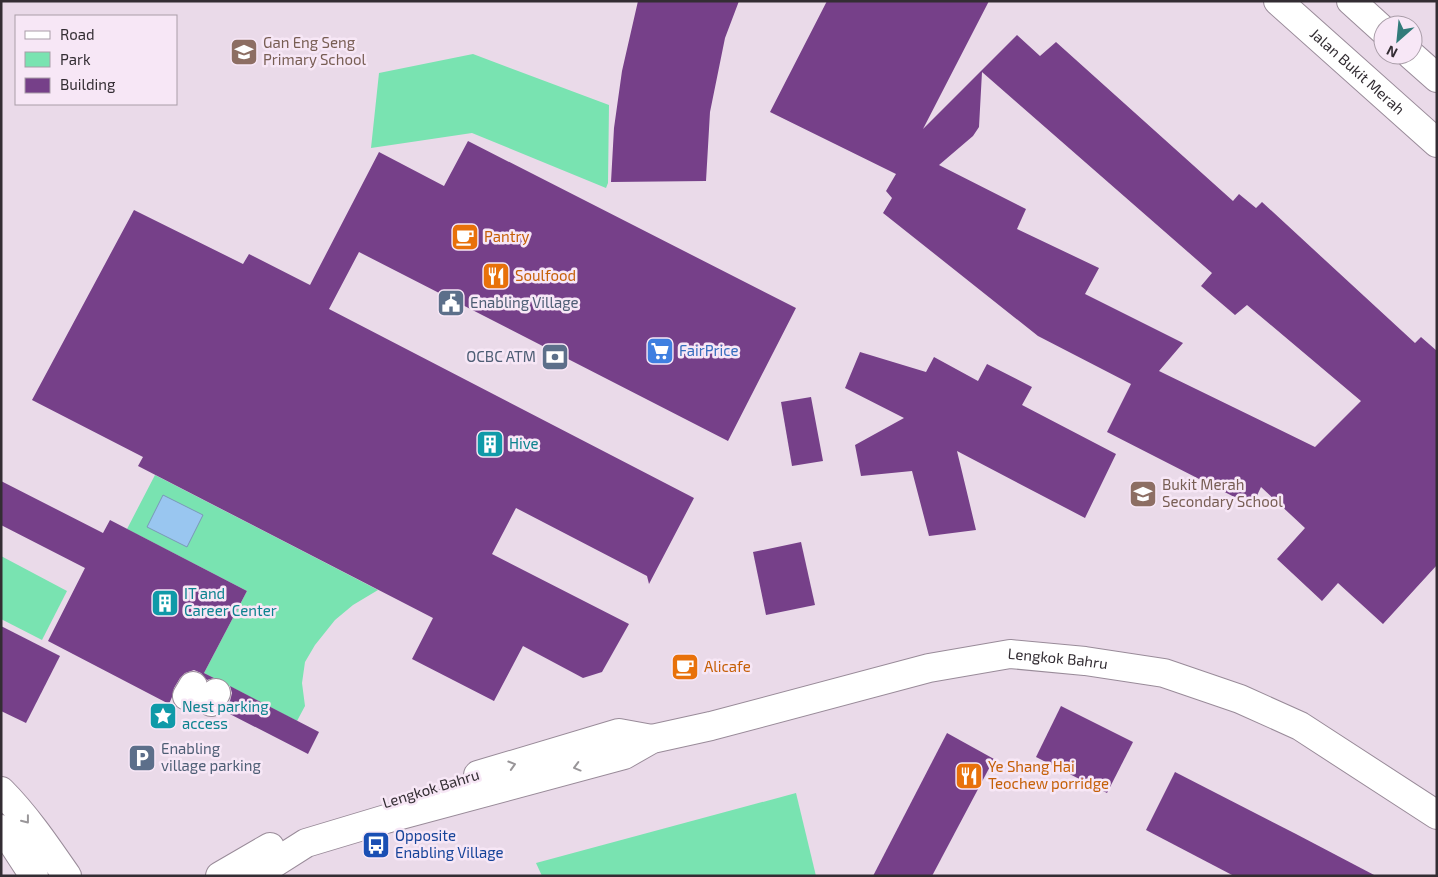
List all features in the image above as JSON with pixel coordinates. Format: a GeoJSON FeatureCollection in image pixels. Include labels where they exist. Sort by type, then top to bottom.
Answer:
{"type":"FeatureCollection","features":[{"type":"Feature","properties":{"kind":"street","name":"Jalan Bukit Merah"},"geometry":{"type":"LineString","coordinates":[[1278,1],[1437,143]]}},
{"type":"Feature","properties":{"kind":"street"},"geometry":{"type":"LineString","coordinates":[[1351,1],[1373,21]]}},
{"type":"Feature","properties":{"kind":"street"},"geometry":{"type":"LineString","coordinates":[[1422,65],[1437,78]]}},
{"type":"Feature","properties":{"kind":"street","name":"Lengkok Bahru"},"geometry":{"type":"LineString","coordinates":[[254,876],[306,843],[386,819],[624,755],[652,739],[711,726],[929,668],[1010,654],[1085,661],[1164,673],[1240,699],[1300,726],[1437,815]]}},
{"type":"Feature","properties":{"kind":"street","name":"Lengkok Bahru"},"geometry":{"type":"LineString","coordinates":[[220,876],[302,828],[619,733],[652,739]]}},
{"type":"Feature","properties":{"kind":"street"},"geometry":{"type":"LineString","coordinates":[[1,791],[50,851],[67,876]]}},
{"type":"Feature","properties":{"kind":"street"},"geometry":{"type":"LineString","coordinates":[[1,829],[8,836],[34,876]]}},
{"type":"Feature","properties":{"kind":"green space"},"geometry":{"type":"Polygon","coordinates":[[[473,54],[609,105],[608,183],[606,188],[472,133],[371,148],[379,73],[473,54]]]}},
{"type":"Feature","properties":{"kind":"green space"},"geometry":{"type":"Polygon","coordinates":[[[155,475],[378,590],[353,605],[335,620],[315,645],[305,662],[302,683],[305,706],[297,721],[204,673],[247,591],[127,529],[155,475]]]}},
{"type":"Feature","properties":{"kind":"green space"},"geometry":{"type":"Polygon","coordinates":[[[1,556],[67,591],[42,640],[1,619],[1,556]]]}},
{"type":"Feature","properties":{"kind":"green space"},"geometry":{"type":"Polygon","coordinates":[[[796,793],[816,876],[542,876],[536,863],[796,793]]]}},
{"type":"Feature","properties":{"kind":"water"},"geometry":{"type":"Polygon","coordinates":[[[163,495],[203,515],[187,547],[147,527],[163,495]]]}},
{"type":"Feature","properties":{"kind":"building"},"geometry":{"type":"Polygon","coordinates":[[[638,1],[739,1],[725,38],[710,112],[706,181],[611,182],[614,128],[622,71],[638,1]]]}},
{"type":"Feature","properties":{"kind":"building"},"geometry":{"type":"Polygon","coordinates":[[[827,1],[989,1],[923,129],[1017,35],[1040,56],[1056,42],[1233,201],[1239,194],[1256,208],[1262,202],[1415,343],[1421,337],[1437,351],[1437,565],[1383,624],[1338,583],[1322,601],[1277,559],[1305,528],[1261,487],[1252,506],[1107,432],[1131,384],[1038,336],[883,213],[892,198],[886,191],[896,174],[770,112],[827,1]],[[982,72],[979,127],[973,136],[939,165],[1026,209],[1017,229],[1099,268],[1085,294],[1183,343],[1159,371],[1315,447],[1361,401],[1247,305],[1235,315],[1201,286],[1212,273],[982,72]]]}},
{"type":"Feature","properties":{"kind":"building"},"geometry":{"type":"Polygon","coordinates":[[[468,141],[796,308],[728,441],[359,252],[329,309],[694,498],[649,584],[647,576],[516,508],[492,554],[629,624],[602,672],[583,678],[523,646],[494,701],[412,659],[433,618],[138,466],[143,457],[32,400],[134,210],[243,264],[249,254],[310,285],[379,152],[444,186],[468,141]]]}},
{"type":"Feature","properties":{"kind":"building"},"geometry":{"type":"Polygon","coordinates":[[[860,352],[926,372],[934,357],[978,381],[987,364],[1032,387],[1022,405],[1116,454],[1085,518],[957,451],[976,530],[929,536],[912,471],[861,476],[855,445],[904,418],[845,388],[860,352]]]}},
{"type":"Feature","properties":{"kind":"building"},"geometry":{"type":"Polygon","coordinates":[[[811,397],[823,461],[792,466],[781,402],[811,397]]]}},
{"type":"Feature","properties":{"kind":"building"},"geometry":{"type":"Polygon","coordinates":[[[1,481],[103,533],[110,520],[247,591],[204,673],[214,678],[207,680],[201,673],[194,670],[185,673],[174,688],[169,704],[48,641],[85,568],[1,525],[1,481]]]}},
{"type":"Feature","properties":{"kind":"building"},"geometry":{"type":"Polygon","coordinates":[[[801,542],[815,605],[766,615],[753,552],[801,542]]]}},
{"type":"Feature","properties":{"kind":"building"},"geometry":{"type":"Polygon","coordinates":[[[1,626],[60,656],[26,723],[1,711],[1,626]]]}},
{"type":"Feature","properties":{"kind":"building"},"geometry":{"type":"Polygon","coordinates":[[[230,686],[319,732],[308,754],[224,711],[232,693],[230,686]]]}},
{"type":"Feature","properties":{"kind":"building"},"geometry":{"type":"Polygon","coordinates":[[[1061,706],[1133,742],[1107,793],[1036,757],[1061,706]]]}},
{"type":"Feature","properties":{"kind":"building"},"geometry":{"type":"Polygon","coordinates":[[[947,733],[994,759],[932,876],[873,876],[947,733]]]}},
{"type":"Feature","properties":{"kind":"building"},"geometry":{"type":"Polygon","coordinates":[[[1175,772],[1376,876],[1234,876],[1146,830],[1175,772]]]}},
{"type":"Feature","properties":{"kind":"place","name":"Gan Eng Seng Primary School"},"geometry":{"type":"Point","coordinates":[244,52]}},
{"type":"Feature","properties":{"kind":"place","name":"Pantry"},"geometry":{"type":"Point","coordinates":[465,237]}},
{"type":"Feature","properties":{"kind":"place","name":"Soulfood"},"geometry":{"type":"Point","coordinates":[496,276]}},
{"type":"Feature","properties":{"kind":"place","name":"Enabling Village"},"geometry":{"type":"Point","coordinates":[451,303]}},
{"type":"Feature","properties":{"kind":"place","name":"FairPrice"},"geometry":{"type":"Point","coordinates":[660,351]}},
{"type":"Feature","properties":{"kind":"place","name":"OCBC ATM"},"geometry":{"type":"Point","coordinates":[555,357]}},
{"type":"Feature","properties":{"kind":"place","name":"Hive"},"geometry":{"type":"Point","coordinates":[490,444]}},
{"type":"Feature","properties":{"kind":"place","name":"Bukit Merah Secondary School"},"geometry":{"type":"Point","coordinates":[1143,494]}},
{"type":"Feature","properties":{"kind":"place","name":"IT and Career Center"},"geometry":{"type":"Point","coordinates":[165,603]}},
{"type":"Feature","properties":{"kind":"place","name":"Alicafe"},"geometry":{"type":"Point","coordinates":[685,667]}},
{"type":"Feature","properties":{"kind":"place","name":"Nest parking access"},"geometry":{"type":"Point","coordinates":[163,716]}},
{"type":"Feature","properties":{"kind":"place","name":"Enabling village parking"},"geometry":{"type":"Point","coordinates":[142,758]}},
{"type":"Feature","properties":{"kind":"place","name":"Ye Shang Hai Teochew porridge"},"geometry":{"type":"Point","coordinates":[969,776]}},
{"type":"Feature","properties":{"kind":"place","name":"Opposite Enabling Village"},"geometry":{"type":"Point","coordinates":[376,845]}}]}
